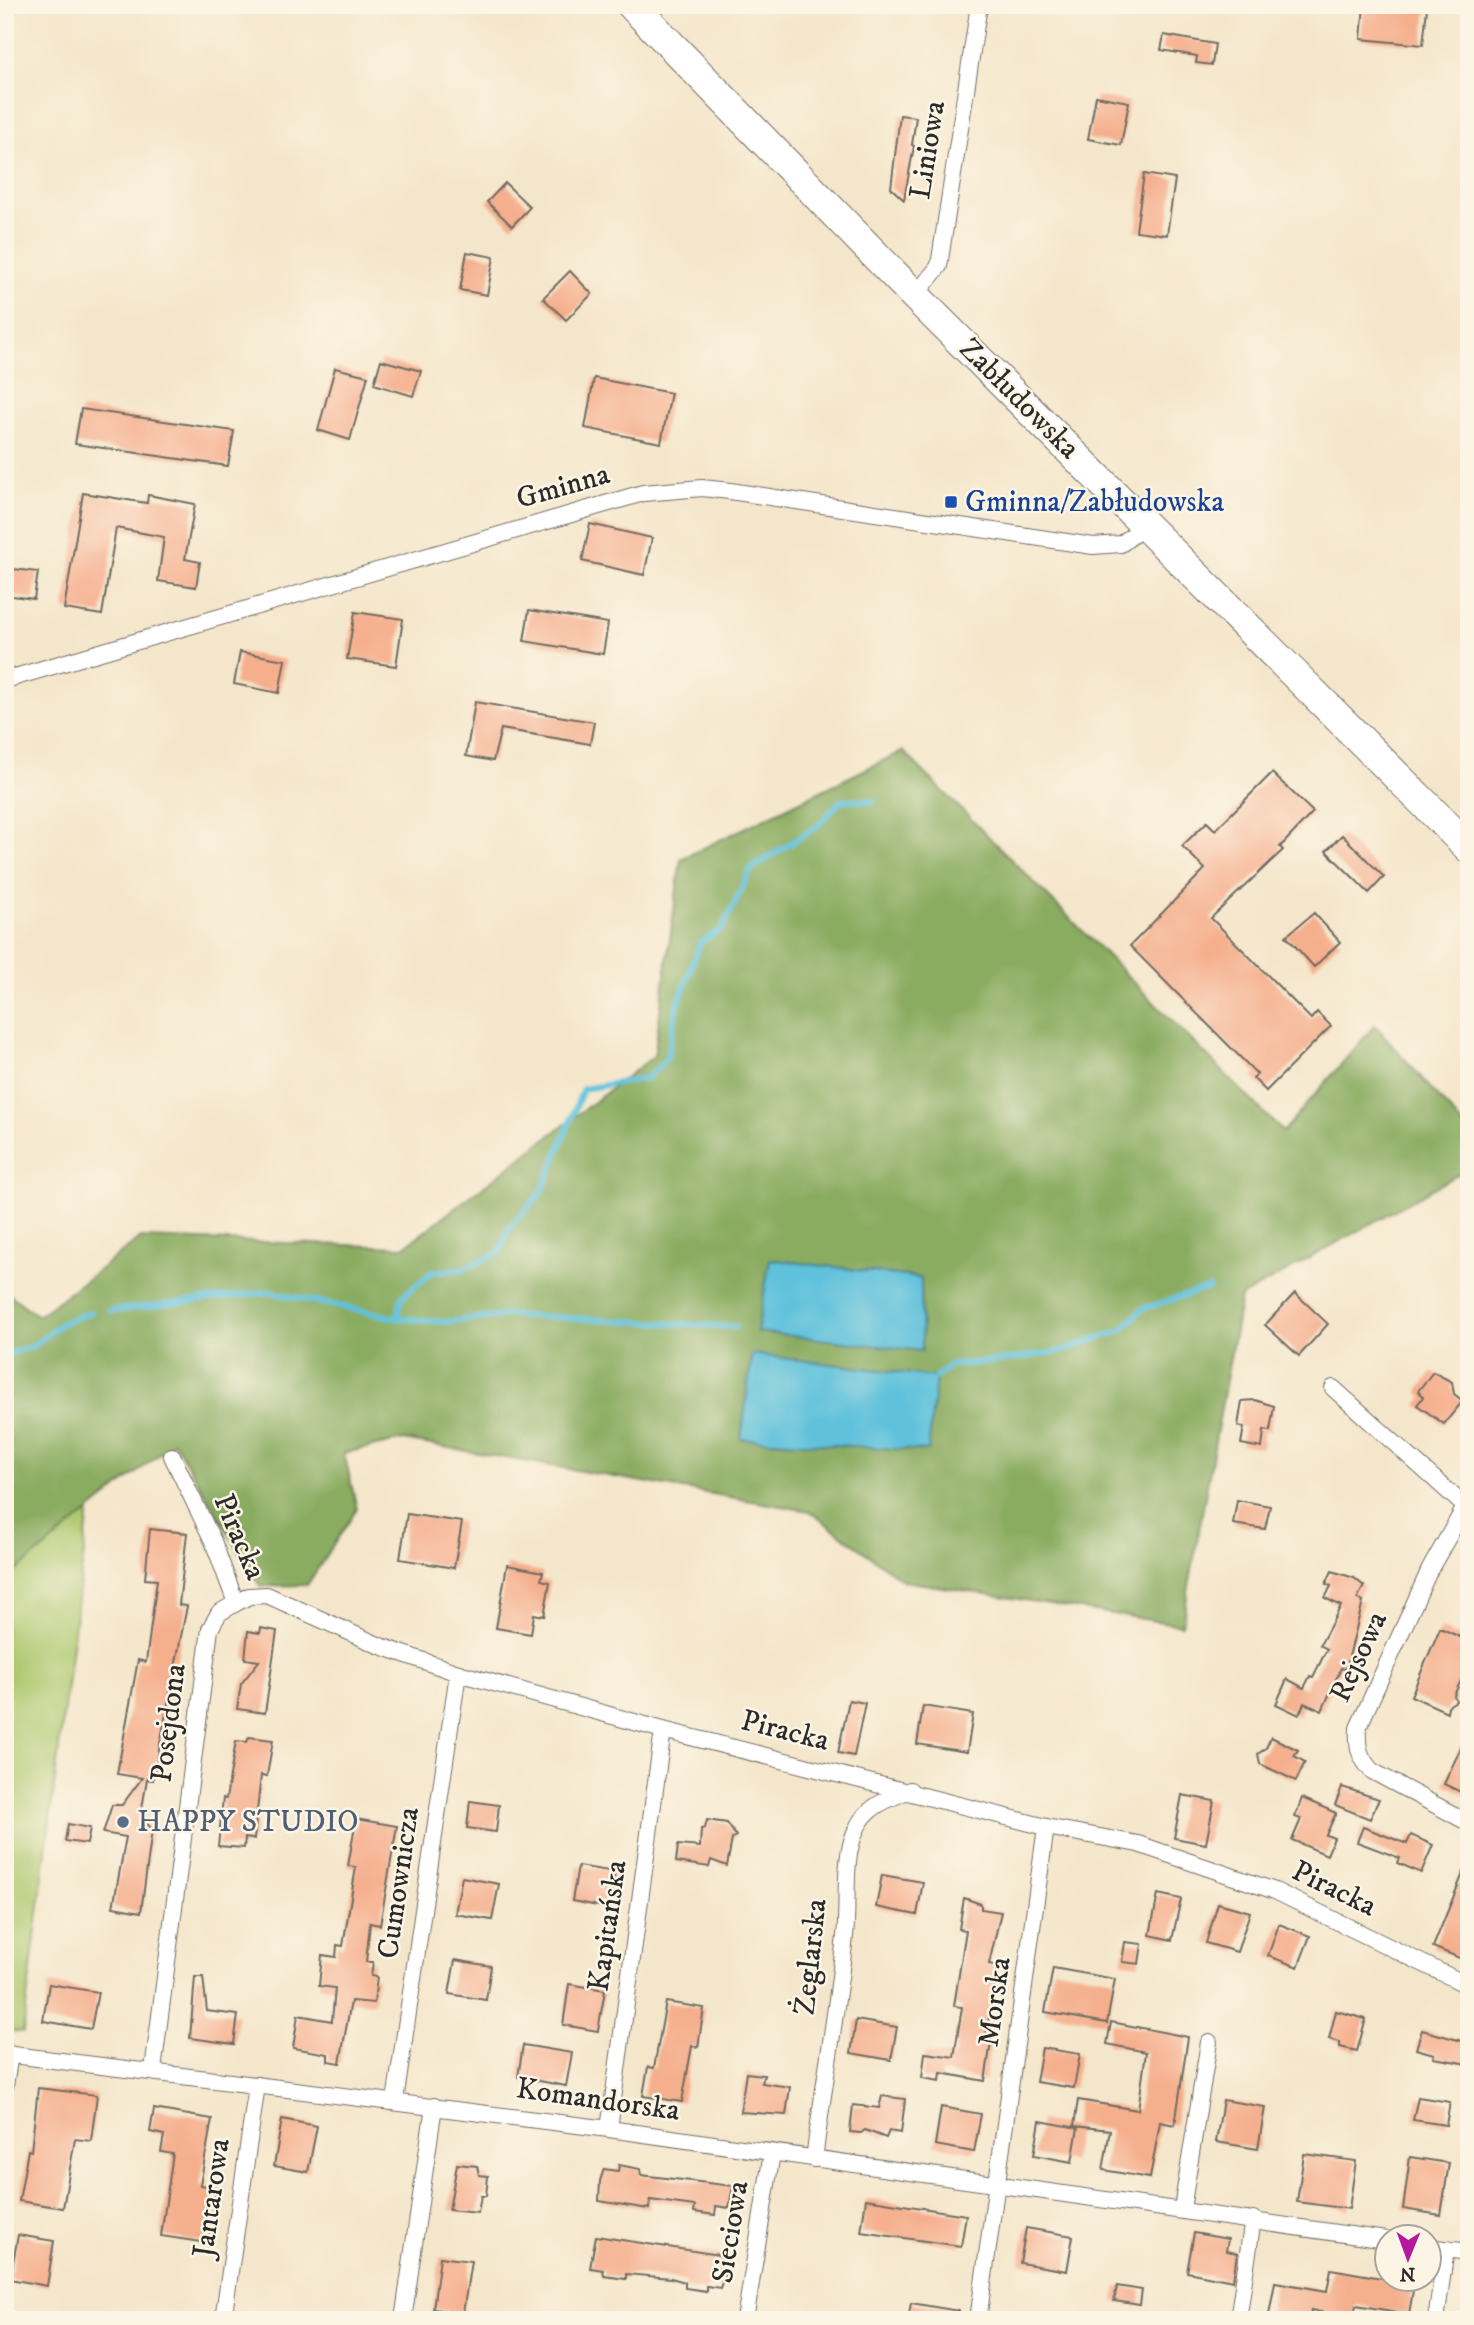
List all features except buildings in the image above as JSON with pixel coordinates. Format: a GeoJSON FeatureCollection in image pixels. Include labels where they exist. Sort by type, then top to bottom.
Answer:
{"type":"FeatureCollection","features":[{"type":"Feature","properties":{"kind":"highway","name":"Zabłudowska"},"geometry":{"type":"LineString","coordinates":[[632,5],[915,296],[1469,848]]}},
{"type":"Feature","properties":{"kind":"street","name":"Liniowa"},"geometry":{"type":"LineString","coordinates":[[915,296],[939,266],[979,5]]}},
{"type":"Feature","properties":{"kind":"street","name":"Gminna"},"geometry":{"type":"LineString","coordinates":[[5,680],[643,493],[689,489],[730,491],[1093,546],[1121,544],[1146,525]]}},
{"type":"Feature","properties":{"kind":"street"},"geometry":{"type":"LineString","coordinates":[[1334,1388],[1467,1508]]}},
{"type":"Feature","properties":{"kind":"street","name":"Piracka"},"geometry":{"type":"LineString","coordinates":[[172,1456],[213,1541],[236,1602],[248,1596],[267,1595],[283,1600],[307,1615],[458,1673],[663,1730],[910,1790],[1046,1827],[1138,1844],[1275,1891],[1469,1986]]}},
{"type":"Feature","properties":{"kind":"street","name":"Rejsowa"},"geometry":{"type":"LineString","coordinates":[[1467,1508],[1430,1569],[1358,1728],[1357,1743],[1361,1759],[1372,1771],[1469,1823]]}},
{"type":"Feature","properties":{"kind":"street","name":"Posejdona"},"geometry":{"type":"LineString","coordinates":[[153,2070],[210,1629],[219,1613],[236,1602]]}},
{"type":"Feature","properties":{"kind":"street","name":"Cumownicza"},"geometry":{"type":"LineString","coordinates":[[395,2101],[458,1673]]}},
{"type":"Feature","properties":{"kind":"street","name":"Kapitańska"},"geometry":{"type":"LineString","coordinates":[[609,2129],[663,1730]]}},
{"type":"Feature","properties":{"kind":"street","name":"Żeglarska"},"geometry":{"type":"LineString","coordinates":[[814,2159],[845,1934],[847,1889],[855,1832],[863,1817],[878,1803],[910,1790]]}},
{"type":"Feature","properties":{"kind":"street","name":"Morska"},"geometry":{"type":"LineString","coordinates":[[978,2320],[999,2184],[1046,1827]]}},
{"type":"Feature","properties":{"kind":"street"},"geometry":{"type":"LineString","coordinates":[[1182,2209],[1209,2042]]}},
{"type":"Feature","properties":{"kind":"street"},"geometry":{"type":"LineString","coordinates":[[5,2086],[8,2054]]}},
{"type":"Feature","properties":{"kind":"street","name":"Komandorska"},"geometry":{"type":"LineString","coordinates":[[8,2054],[609,2129],[1372,2238]]}},
{"type":"Feature","properties":{"kind":"street","name":"Jantarowa"},"geometry":{"type":"LineString","coordinates":[[223,2320],[257,2085]]}},
{"type":"Feature","properties":{"kind":"street"},"geometry":{"type":"LineString","coordinates":[[403,2320],[434,2106]]}},
{"type":"Feature","properties":{"kind":"street","name":"Sieciowa"},"geometry":{"type":"LineString","coordinates":[[745,2320],[772,2153]]}},
{"type":"Feature","properties":{"kind":"street"},"geometry":{"type":"LineString","coordinates":[[1238,2320],[1253,2219]]}},
{"type":"Feature","properties":{"kind":"street"},"geometry":{"type":"LineString","coordinates":[[1442,2249],[1469,2252]]}},
{"type":"Feature","properties":{"kind":"street"},"geometry":{"type":"LineString","coordinates":[[1436,2320],[1446,2249]]}},
{"type":"Feature","properties":{"kind":"green space"},"geometry":{"type":"Polygon","coordinates":[[[903,751],[1283,1132],[1375,1025],[1469,1132],[1469,1168],[1241,1297],[1182,1625],[904,1581],[809,1511],[403,1440],[344,1453],[357,1509],[307,1585],[260,1586],[174,1442],[5,1580],[5,1291],[38,1316],[141,1238],[404,1247],[654,1056],[681,859],[903,751]]]}},
{"type":"Feature","properties":{"kind":"green space"},"geometry":{"type":"Polygon","coordinates":[[[89,1511],[23,2032],[5,2030],[5,1580],[89,1511]]]}},
{"type":"Feature","properties":{"kind":"water"},"geometry":{"type":"Polygon","coordinates":[[[770,1259],[921,1278],[922,1351],[757,1332],[770,1259]]]}},
{"type":"Feature","properties":{"kind":"water"},"geometry":{"type":"Polygon","coordinates":[[[752,1354],[936,1377],[928,1451],[741,1439],[752,1354]]]}},
{"type":"Feature","properties":{"kind":"waterway"},"geometry":{"type":"LineString","coordinates":[[397,1318],[402,1297],[432,1272],[464,1269],[500,1252],[508,1229],[542,1192],[583,1089],[647,1078],[667,1058],[676,1010],[700,943],[722,929],[751,869],[816,827],[842,800],[873,801]]}},
{"type":"Feature","properties":{"kind":"waterway"},"geometry":{"type":"LineString","coordinates":[[936,1377],[950,1365],[1000,1361],[1061,1351],[1122,1330],[1142,1309],[1209,1288]]}},
{"type":"Feature","properties":{"kind":"waterway"},"geometry":{"type":"LineString","coordinates":[[110,1311],[269,1292],[397,1318],[446,1322],[510,1315],[736,1327]]}},
{"type":"Feature","properties":{"kind":"waterway"},"geometry":{"type":"LineString","coordinates":[[5,1355],[33,1346],[62,1323],[91,1312]]}},
{"type":"Feature","properties":{"kind":"place","name":"Gminna/Zabłudowska"},"geometry":{"type":"Point","coordinates":[951,502]}},
{"type":"Feature","properties":{"kind":"place","name":"HAPPY STUDIO"},"geometry":{"type":"Point","coordinates":[123,1822]}}]}
